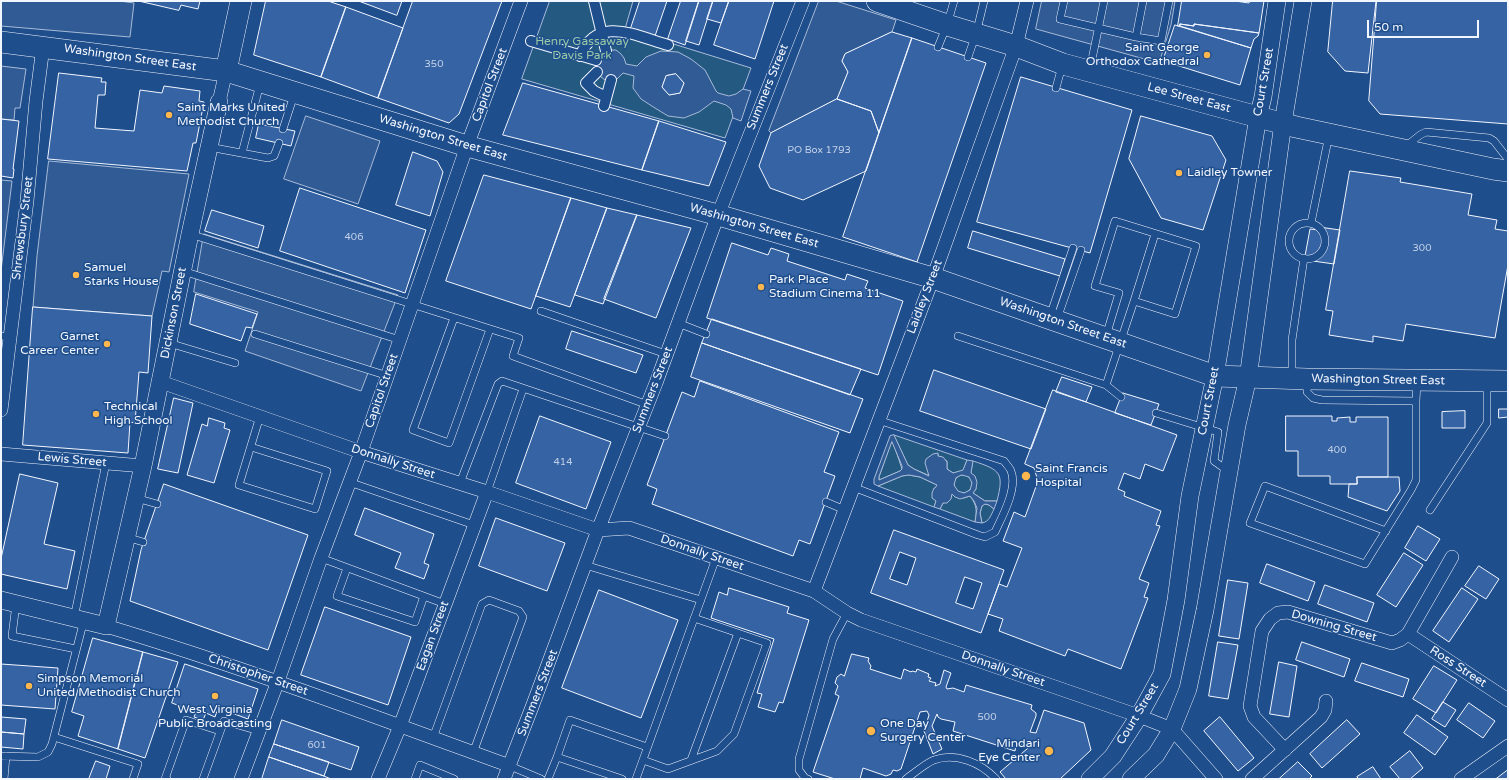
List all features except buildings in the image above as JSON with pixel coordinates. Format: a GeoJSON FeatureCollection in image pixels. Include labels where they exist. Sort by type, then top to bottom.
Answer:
{"type":"FeatureCollection","features":[{"type":"Feature","properties":{"kind":"main road","name":"Dickinson Street"},"geometry":{"type":"LineString","coordinates":[[226,71],[241,1]]}},
{"type":"Feature","properties":{"kind":"main road","name":"Lee Street East"},"geometry":{"type":"LineString","coordinates":[[877,1],[947,26],[1016,46],[1063,64],[1258,117],[1329,134],[1508,171]]}},
{"type":"Feature","properties":{"kind":"main road","name":"Washington Street East"},"geometry":{"type":"LineString","coordinates":[[1,42],[226,71],[467,146],[718,215],[933,278],[1215,376],[1248,378],[1300,378],[1416,390],[1508,381]]}},
{"type":"Feature","properties":{"kind":"street","name":"Capitol Street"},"geometry":{"type":"LineString","coordinates":[[241,779],[278,682],[321,558],[361,452],[467,146],[521,1]]}},
{"type":"Feature","properties":{"kind":"street"},"geometry":{"type":"LineString","coordinates":[[594,1],[606,50]]}},
{"type":"Feature","properties":{"kind":"street","name":"Summers Street"},"geometry":{"type":"LineString","coordinates":[[504,779],[598,530],[648,405],[718,215],[803,1]]}},
{"type":"Feature","properties":{"kind":"street","name":"Laidley Street"},"geometry":{"type":"LineString","coordinates":[[814,591],[933,278],[1016,46],[1028,1]]}},
{"type":"Feature","properties":{"kind":"street","name":"Court Street"},"geometry":{"type":"LineString","coordinates":[[1090,779],[1113,756],[1139,716],[1162,674],[1176,600],[1190,496],[1215,376],[1258,117],[1263,97],[1277,1]]}},
{"type":"Feature","properties":{"kind":"street","name":"Court Street"},"geometry":{"type":"LineString","coordinates":[[1131,779],[1156,755],[1172,728],[1188,689],[1205,610],[1237,425],[1248,378],[1283,123],[1303,1]]}},
{"type":"Feature","properties":{"kind":"street"},"geometry":{"type":"LineString","coordinates":[[580,56],[594,37],[602,33],[617,30],[668,45]]}},
{"type":"Feature","properties":{"kind":"street"},"geometry":{"type":"LineString","coordinates":[[531,41],[596,60]]}},
{"type":"Feature","properties":{"kind":"street","name":"Shrewsbury Street"},"geometry":{"type":"LineString","coordinates":[[1,410],[5,336],[26,201],[43,47]]}},
{"type":"Feature","properties":{"kind":"street","name":"Dickinson Street"},"geometry":{"type":"LineString","coordinates":[[106,626],[143,466],[190,234],[226,71]]}},
{"type":"Feature","properties":{"kind":"street"},"geometry":{"type":"LineString","coordinates":[[596,72],[586,83],[605,101],[611,80]]}},
{"type":"Feature","properties":{"kind":"street","name":"Donnally Street"},"geometry":{"type":"LineString","coordinates":[[160,382],[361,452],[460,483],[598,530],[629,528],[814,591],[847,613],[861,620],[1172,728],[1216,779]]}},
{"type":"Feature","properties":{"kind":"street","name":"Lewis Street"},"geometry":{"type":"LineString","coordinates":[[1,454],[143,466]]}},
{"type":"Feature","properties":{"kind":"street","name":"Eagan Street"},"geometry":{"type":"LineString","coordinates":[[378,779],[400,726],[487,492]]}},
{"type":"Feature","properties":{"kind":"street"},"geometry":{"type":"LineString","coordinates":[[1408,634],[1452,557]]}},
{"type":"Feature","properties":{"kind":"street","name":"Christopher Street"},"geometry":{"type":"LineString","coordinates":[[9,602],[106,626],[170,645],[278,682],[510,766]]}},
{"type":"Feature","properties":{"kind":"street","name":"Downing Street"},"geometry":{"type":"LineString","coordinates":[[1285,750],[1254,717],[1250,706],[1262,631],[1270,619],[1278,613],[1288,612],[1392,643],[1400,640],[1408,634]]}},
{"type":"Feature","properties":{"kind":"street","name":"Ross Street"},"geometry":{"type":"LineString","coordinates":[[1408,634],[1508,700]]}},
{"type":"Feature","properties":{"kind":"street"},"geometry":{"type":"LineString","coordinates":[[1252,779],[1321,718],[1326,701]]}},
{"type":"Feature","properties":{"kind":"street"},"geometry":{"type":"LineString","coordinates":[[1461,779],[1508,746]]}},
{"type":"Feature","properties":{"kind":"lane"},"geometry":{"type":"LineString","coordinates":[[938,47],[947,26],[954,1]]}},
{"type":"Feature","properties":{"kind":"lane"},"geometry":{"type":"LineString","coordinates":[[968,57],[976,34],[984,1]]}},
{"type":"Feature","properties":{"kind":"lane"},"geometry":{"type":"LineString","coordinates":[[1064,1],[1060,19],[1099,27],[1136,37],[1161,41],[1169,1]]}},
{"type":"Feature","properties":{"kind":"lane"},"geometry":{"type":"LineString","coordinates":[[1090,71],[1104,1]]}},
{"type":"Feature","properties":{"kind":"lane"},"geometry":{"type":"LineString","coordinates":[[1136,37],[1144,1]]}},
{"type":"Feature","properties":{"kind":"lane"},"geometry":{"type":"LineString","coordinates":[[1056,88],[1063,64]]}},
{"type":"Feature","properties":{"kind":"lane"},"geometry":{"type":"LineString","coordinates":[[242,153],[261,82]]}},
{"type":"Feature","properties":{"kind":"lane"},"geometry":{"type":"LineString","coordinates":[[283,129],[295,92]]}},
{"type":"Feature","properties":{"kind":"lane"},"geometry":{"type":"LineString","coordinates":[[1402,149],[1426,132],[1488,138],[1494,141],[1508,159]]}},
{"type":"Feature","properties":{"kind":"lane"},"geometry":{"type":"LineString","coordinates":[[1311,223],[1329,134]]}},
{"type":"Feature","properties":{"kind":"lane"},"geometry":{"type":"LineString","coordinates":[[209,147],[268,158],[274,156],[279,143]]}},
{"type":"Feature","properties":{"kind":"lane"},"geometry":{"type":"LineString","coordinates":[[1106,385],[1119,293],[1095,286],[1115,221],[1196,246],[1175,314],[1134,301]]}},
{"type":"Feature","properties":{"kind":"lane"},"geometry":{"type":"LineString","coordinates":[[1304,223],[1311,223],[1322,230],[1325,237],[1325,244],[1318,256],[1304,258],[1298,256],[1292,251],[1290,237],[1292,231],[1297,226],[1304,223]]}},
{"type":"Feature","properties":{"kind":"lane"},"geometry":{"type":"LineString","coordinates":[[190,234],[519,338],[513,356],[648,405]]}},
{"type":"Feature","properties":{"kind":"lane"},"geometry":{"type":"LineString","coordinates":[[1112,340],[1134,301],[1155,234]]}},
{"type":"Feature","properties":{"kind":"lane"},"geometry":{"type":"LineString","coordinates":[[1053,320],[1073,248]]}},
{"type":"Feature","properties":{"kind":"lane"},"geometry":{"type":"LineString","coordinates":[[1053,320],[1080,250]]}},
{"type":"Feature","properties":{"kind":"lane"},"geometry":{"type":"LineString","coordinates":[[1300,378],[1292,340],[1304,258]]}},
{"type":"Feature","properties":{"kind":"lane"},"geometry":{"type":"LineString","coordinates":[[183,270],[400,340]]}},
{"type":"Feature","properties":{"kind":"lane"},"geometry":{"type":"LineString","coordinates":[[541,311],[666,354]]}},
{"type":"Feature","properties":{"kind":"lane"},"geometry":{"type":"LineString","coordinates":[[454,318],[413,430],[449,443],[490,329]]}},
{"type":"Feature","properties":{"kind":"lane"},"geometry":{"type":"LineString","coordinates":[[678,322],[706,334]]}},
{"type":"Feature","properties":{"kind":"lane"},"geometry":{"type":"LineString","coordinates":[[255,334],[388,376]]}},
{"type":"Feature","properties":{"kind":"lane"},"geometry":{"type":"LineString","coordinates":[[958,336],[1106,385],[1121,397]]}},
{"type":"Feature","properties":{"kind":"lane"},"geometry":{"type":"LineString","coordinates":[[168,343],[235,363]]}},
{"type":"Feature","properties":{"kind":"lane"},"geometry":{"type":"LineString","coordinates":[[460,483],[498,384],[502,382],[665,436]]}},
{"type":"Feature","properties":{"kind":"lane"},"geometry":{"type":"LineString","coordinates":[[1430,510],[1487,423],[1487,382]]}},
{"type":"Feature","properties":{"kind":"lane"},"geometry":{"type":"LineString","coordinates":[[487,492],[523,388]]}},
{"type":"Feature","properties":{"kind":"lane"},"geometry":{"type":"LineString","coordinates":[[1386,531],[1265,486],[1250,523],[1365,564],[1386,531],[1416,480],[1416,390]]}},
{"type":"Feature","properties":{"kind":"lane"},"geometry":{"type":"LineString","coordinates":[[1156,413],[1218,432],[1214,460],[1229,472]]}},
{"type":"Feature","properties":{"kind":"lane"},"geometry":{"type":"LineString","coordinates":[[251,447],[327,471],[315,509],[239,485],[260,416]]}},
{"type":"Feature","properties":{"kind":"lane"},"geometry":{"type":"LineString","coordinates":[[853,487],[978,535],[985,536],[995,532],[1007,506],[1011,495],[1013,481],[1011,471],[1004,461],[878,420]]}},
{"type":"Feature","properties":{"kind":"lane"},"geometry":{"type":"LineString","coordinates":[[4,779],[4,756],[38,758],[48,752],[54,737],[76,649],[79,619],[106,463]]}},
{"type":"Feature","properties":{"kind":"lane"},"geometry":{"type":"LineString","coordinates":[[349,482],[474,525]]}},
{"type":"Feature","properties":{"kind":"lane"},"geometry":{"type":"LineString","coordinates":[[136,498],[157,504]]}},
{"type":"Feature","properties":{"kind":"lane"},"geometry":{"type":"LineString","coordinates":[[826,502],[845,510]]}},
{"type":"Feature","properties":{"kind":"lane"},"geometry":{"type":"LineString","coordinates":[[126,537],[143,542]]}},
{"type":"Feature","properties":{"kind":"lane"},"geometry":{"type":"LineString","coordinates":[[321,558],[445,604]]}},
{"type":"Feature","properties":{"kind":"lane"},"geometry":{"type":"LineString","coordinates":[[636,779],[716,558]]}},
{"type":"Feature","properties":{"kind":"lane"},"geometry":{"type":"LineString","coordinates":[[585,565],[701,600]]}},
{"type":"Feature","properties":{"kind":"lane"},"geometry":{"type":"LineString","coordinates":[[347,568],[337,596],[415,622],[424,596]]}},
{"type":"Feature","properties":{"kind":"lane"},"geometry":{"type":"LineString","coordinates":[[433,738],[482,604],[489,600],[519,611],[523,618],[473,753]]}},
{"type":"Feature","properties":{"kind":"lane"},"geometry":{"type":"LineString","coordinates":[[9,602],[12,636],[76,649]]}},
{"type":"Feature","properties":{"kind":"lane"},"geometry":{"type":"LineString","coordinates":[[808,779],[805,778],[799,770],[799,759],[833,639],[847,613]]}},
{"type":"Feature","properties":{"kind":"lane"},"geometry":{"type":"LineString","coordinates":[[643,760],[668,769],[716,751],[734,734],[737,727],[767,643],[694,618]]}},
{"type":"Feature","properties":{"kind":"lane"},"geometry":{"type":"LineString","coordinates":[[691,760],[738,633]]}},
{"type":"Feature","properties":{"kind":"lane"},"geometry":{"type":"LineString","coordinates":[[167,779],[165,779],[186,720],[220,731]]}},
{"type":"Feature","properties":{"kind":"lane"},"geometry":{"type":"LineString","coordinates":[[548,779],[570,720],[648,747]]}},
{"type":"Feature","properties":{"kind":"lane"},"geometry":{"type":"LineString","coordinates":[[202,779],[224,721],[259,731]]}},
{"type":"Feature","properties":{"kind":"lane"},"geometry":{"type":"LineString","coordinates":[[54,737],[138,764],[133,779]]}},
{"type":"Feature","properties":{"kind":"lane"},"geometry":{"type":"LineString","coordinates":[[557,757],[622,779]]}},
{"type":"Feature","properties":{"kind":"lane"},"geometry":{"type":"LineString","coordinates":[[906,779],[933,760],[954,757],[978,764],[996,779]]}},
{"type":"Feature","properties":{"kind":"lane"},"geometry":{"type":"LineString","coordinates":[[415,779],[420,765],[454,779]]}},
{"type":"Feature","properties":{"kind":"lane"},"geometry":{"type":"LineString","coordinates":[[510,766],[541,779]]}},
{"type":"Feature","properties":{"kind":"green space","name":"Henry Gassaway Davis Park"},"geometry":{"type":"Polygon","coordinates":[[[550,1],[633,1],[625,29],[751,68],[725,138],[522,79],[550,1]]]}},
{"type":"Feature","properties":{"kind":"green space"},"geometry":{"type":"Polygon","coordinates":[[[894,435],[967,460],[963,471],[953,473],[947,469],[947,461],[938,456],[938,454],[926,463],[930,476],[914,469],[908,465],[894,435]]]}},
{"type":"Feature","properties":{"kind":"green space"},"geometry":{"type":"Polygon","coordinates":[[[893,442],[902,469],[879,480],[891,443],[893,442]]]}},
{"type":"Feature","properties":{"kind":"green space"},"geometry":{"type":"Polygon","coordinates":[[[973,461],[990,467],[998,474],[1000,484],[997,501],[985,501],[973,493],[976,489],[971,473],[973,461]]]}},
{"type":"Feature","properties":{"kind":"green space"},"geometry":{"type":"Polygon","coordinates":[[[909,475],[920,477],[937,485],[934,498],[936,501],[934,507],[878,486],[902,476],[909,475]]]}},
{"type":"Feature","properties":{"kind":"green space"},"geometry":{"type":"Polygon","coordinates":[[[963,475],[969,478],[972,484],[969,490],[963,493],[957,490],[954,484],[957,478],[963,475]]]}},
{"type":"Feature","properties":{"kind":"green space"},"geometry":{"type":"Polygon","coordinates":[[[952,494],[964,498],[970,496],[976,508],[975,522],[940,509],[943,503],[952,494]]]}},
{"type":"Feature","properties":{"kind":"green space"},"geometry":{"type":"Polygon","coordinates":[[[985,504],[994,509],[988,520],[982,523],[980,513],[982,506],[985,504]]]}},
{"type":"Feature","properties":{"kind":"shaded area"},"geometry":{"type":"Polygon","coordinates":[[[1,1],[119,1],[134,3],[130,37],[1,26],[1,1]]]}},
{"type":"Feature","properties":{"kind":"shaded area"},"geometry":{"type":"Polygon","coordinates":[[[819,1],[836,1],[896,20],[892,32],[845,54],[842,61],[848,72],[837,99],[771,133],[769,131],[819,1]]]}},
{"type":"Feature","properties":{"kind":"shaded area"},"geometry":{"type":"Polygon","coordinates":[[[1042,1],[1175,1],[1171,25],[1159,63],[1036,29],[1042,1]]]}},
{"type":"Feature","properties":{"kind":"shaded area"},"geometry":{"type":"Polygon","coordinates":[[[616,50],[624,58],[626,64],[637,66],[646,57],[661,51],[678,52],[691,59],[705,70],[718,93],[729,96],[736,94],[743,89],[751,91],[741,121],[733,118],[731,109],[726,105],[714,101],[699,112],[684,118],[668,116],[641,99],[633,88],[634,76],[623,73],[617,79],[605,80],[600,76],[595,66],[599,55],[604,51],[616,50]],[[676,74],[666,76],[662,87],[669,95],[680,93],[684,83],[676,74]]]}},
{"type":"Feature","properties":{"kind":"shaded area"},"geometry":{"type":"Polygon","coordinates":[[[1,66],[26,69],[20,108],[15,108],[14,120],[1,119],[1,66]]]}},
{"type":"Feature","properties":{"kind":"shaded area"},"geometry":{"type":"Polygon","coordinates":[[[306,116],[380,141],[358,204],[284,179],[306,116]]]}},
{"type":"Feature","properties":{"kind":"shaded area"},"geometry":{"type":"Polygon","coordinates":[[[49,161],[189,174],[169,272],[162,271],[152,316],[33,307],[37,256],[49,161]]]}},
{"type":"Feature","properties":{"kind":"shaded area"},"geometry":{"type":"Polygon","coordinates":[[[1,180],[12,181],[1,271],[1,180]]]}},
{"type":"Feature","properties":{"kind":"shaded area"},"geometry":{"type":"Polygon","coordinates":[[[204,234],[398,295],[361,391],[245,351],[258,312],[194,292],[204,234]]]}},
{"type":"Feature","properties":{"kind":"shaded area"},"geometry":{"type":"Polygon","coordinates":[[[894,435],[908,465],[929,476],[925,463],[926,459],[933,454],[938,453],[938,456],[943,457],[947,462],[947,469],[953,473],[963,470],[967,460],[973,461],[971,473],[975,476],[977,482],[976,489],[973,493],[985,501],[997,501],[994,509],[985,504],[982,506],[980,513],[982,523],[975,522],[977,508],[970,496],[960,499],[952,494],[951,499],[947,503],[943,503],[940,509],[934,507],[936,501],[932,498],[932,493],[937,485],[920,477],[909,475],[902,476],[878,486],[874,484],[874,479],[890,436],[894,435]],[[892,442],[879,477],[879,480],[902,469],[892,442]],[[962,475],[956,478],[954,485],[958,491],[964,493],[970,490],[972,483],[969,477],[962,475]]]}},
{"type":"Feature","properties":{"kind":"place","name":"Saint George Orthodox Cathedral"},"geometry":{"type":"Point","coordinates":[1207,55]}},
{"type":"Feature","properties":{"kind":"place","name":"Saint Marks United Methodist Church"},"geometry":{"type":"Point","coordinates":[169,115]}},
{"type":"Feature","properties":{"kind":"place","name":"Laidley Towner"},"geometry":{"type":"Point","coordinates":[1179,173]}},
{"type":"Feature","properties":{"kind":"place","name":"Samuel Starks House"},"geometry":{"type":"Point","coordinates":[76,275]}},
{"type":"Feature","properties":{"kind":"place","name":"Park Place Stadium Cinema 11"},"geometry":{"type":"Point","coordinates":[761,287]}},
{"type":"Feature","properties":{"kind":"place","name":"Garnet Career Center"},"geometry":{"type":"Point","coordinates":[107,344]}},
{"type":"Feature","properties":{"kind":"place","name":"Technical High School"},"geometry":{"type":"Point","coordinates":[96,414]}},
{"type":"Feature","properties":{"kind":"place","name":"Saint Francis Hospital"},"geometry":{"type":"Point","coordinates":[1026,476]}},
{"type":"Feature","properties":{"kind":"place","name":"Simpson Memorial United Methodist Church"},"geometry":{"type":"Point","coordinates":[29,686]}},
{"type":"Feature","properties":{"kind":"place","name":"West Virginia Public Broadcasting"},"geometry":{"type":"Point","coordinates":[215,696]}},
{"type":"Feature","properties":{"kind":"place","name":"One Day Surgery Center"},"geometry":{"type":"Point","coordinates":[871,731]}},
{"type":"Feature","properties":{"kind":"place","name":"Mindari Eye Center"},"geometry":{"type":"Point","coordinates":[1049,751]}}]}
